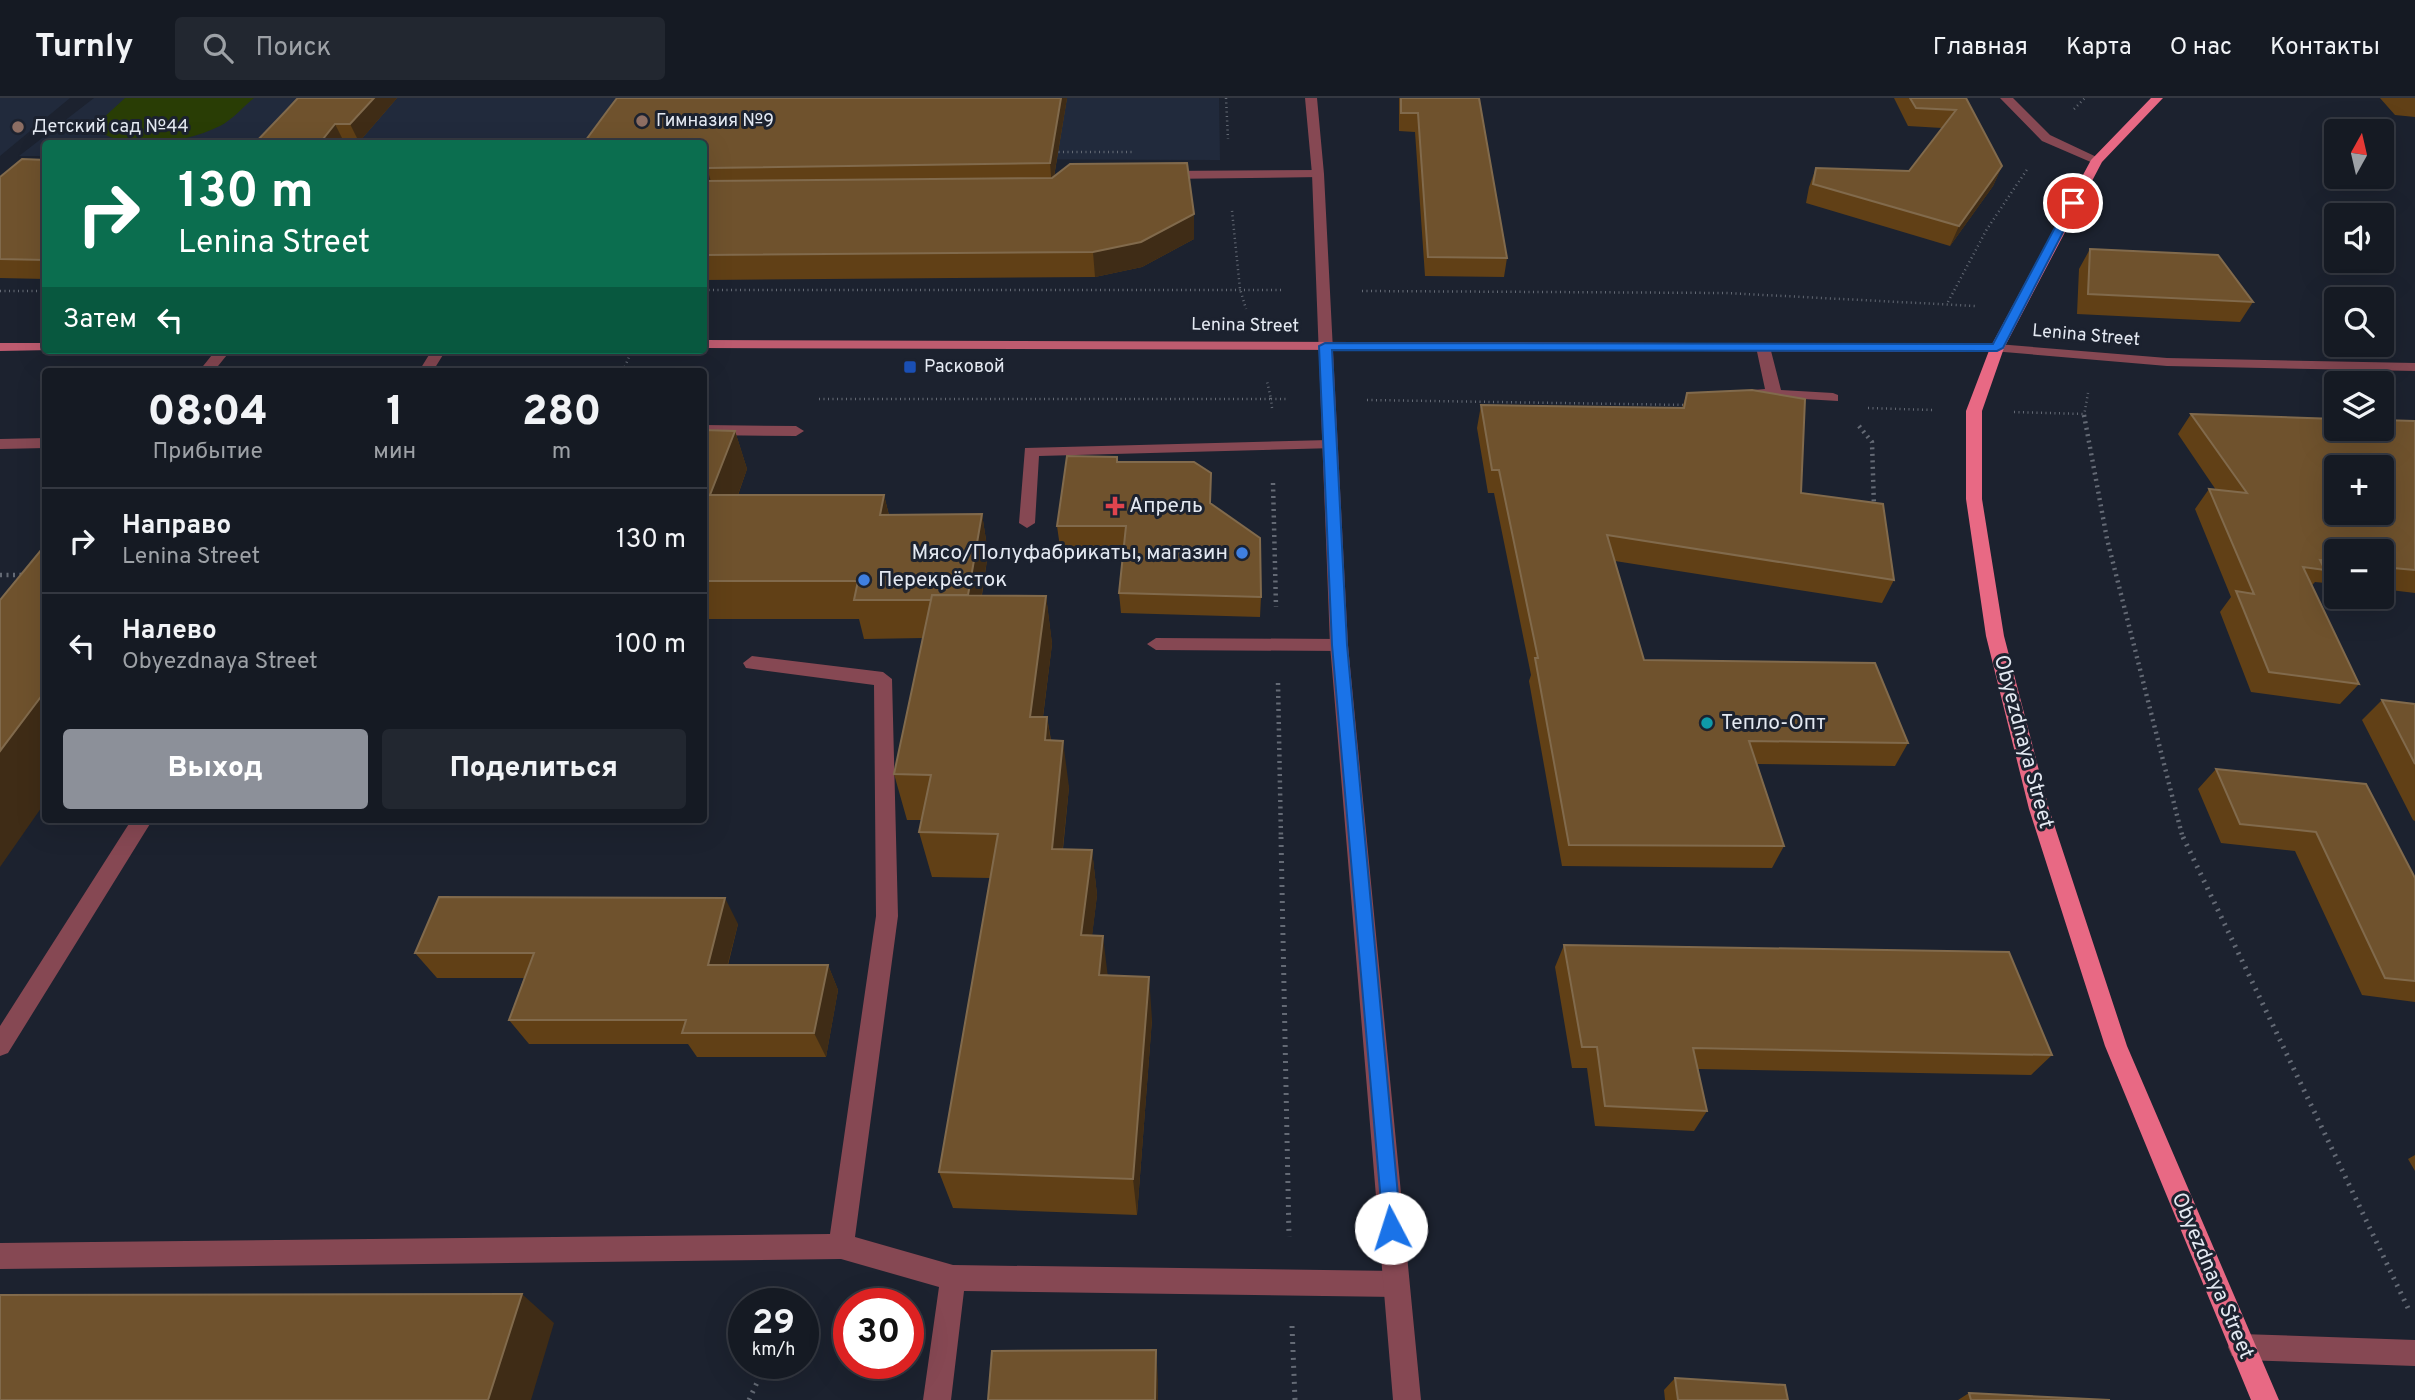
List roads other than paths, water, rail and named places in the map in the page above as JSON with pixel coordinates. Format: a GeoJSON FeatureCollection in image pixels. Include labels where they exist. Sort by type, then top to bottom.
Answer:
{"type":"FeatureCollection","features":[{"type":"Feature","properties":{"kind":"main road","name":"Obyezdnaya Street"},"geometry":{"type":"LineString","coordinates":[[2157,98],[2097,160],[1997,348],[1974,411],[1974,499],[1993,622],[2039,809],[2116,1046],[2265,1400]]}},
{"type":"Feature","properties":{"kind":"main road","name":"Lenina Street"},"geometry":{"type":"LineString","coordinates":[[707,344],[1997,348]]}},
{"type":"Feature","properties":{"kind":"main road"},"geometry":{"type":"LineString","coordinates":[[0,347],[42,347]]}},
{"type":"Feature","properties":{"kind":"street"},"geometry":{"type":"LineString","coordinates":[[1311,98],[1324,291],[1326,399],[1339,645],[1408,1400]]}},
{"type":"Feature","properties":{"kind":"street"},"geometry":{"type":"LineString","coordinates":[[2006,98],[2046,138],[2097,160]]}},
{"type":"Feature","properties":{"kind":"street"},"geometry":{"type":"LineString","coordinates":[[1144,175],[1318,174]]}},
{"type":"Feature","properties":{"kind":"street"},"geometry":{"type":"LineString","coordinates":[[1763,346],[1774,394]]}},
{"type":"Feature","properties":{"kind":"street","name":"Lenina Street"},"geometry":{"type":"LineString","coordinates":[[1997,348],[2166,362],[2415,367]]}},
{"type":"Feature","properties":{"kind":"street"},"geometry":{"type":"LineString","coordinates":[[209,368],[221,354]]}},
{"type":"Feature","properties":{"kind":"street"},"geometry":{"type":"LineString","coordinates":[[707,430],[796,431]]}},
{"type":"Feature","properties":{"kind":"street"},"geometry":{"type":"LineString","coordinates":[[0,444],[42,443]]}},
{"type":"Feature","properties":{"kind":"street"},"geometry":{"type":"LineString","coordinates":[[1027,523],[1031,451],[1329,445]]}},
{"type":"Feature","properties":{"kind":"street"},"geometry":{"type":"LineString","coordinates":[[1156,644],[1339,645]]}},
{"type":"Feature","properties":{"kind":"street"},"geometry":{"type":"LineString","coordinates":[[752,663],[883,679],[887,916],[841,1246]]}},
{"type":"Feature","properties":{"kind":"street"},"geometry":{"type":"LineString","coordinates":[[0,1046],[141,823]]}},
{"type":"Feature","properties":{"kind":"street"},"geometry":{"type":"LineString","coordinates":[[0,1256],[841,1246],[953,1278],[1396,1284]]}},
{"type":"Feature","properties":{"kind":"street"},"geometry":{"type":"LineString","coordinates":[[937,1400],[953,1278]]}},
{"type":"Feature","properties":{"kind":"street"},"geometry":{"type":"LineString","coordinates":[[2241,1347],[2415,1353]]}},
{"type":"Feature","properties":{"kind":"lane"},"geometry":{"type":"LineString","coordinates":[[1739,393],[1832,398]]}},
{"type":"Feature","properties":{"kind":"place","name":"Гимназия №9"},"geometry":{"type":"Point","coordinates":[642,121]}},
{"type":"Feature","properties":{"kind":"place","name":"Детский сад №44"},"geometry":{"type":"Point","coordinates":[18,127]}},
{"type":"Feature","properties":{"kind":"place","name":"Расковой"},"geometry":{"type":"Point","coordinates":[910,367]}},
{"type":"Feature","properties":{"kind":"place","name":"Апрель"},"geometry":{"type":"Point","coordinates":[1115,506]}},
{"type":"Feature","properties":{"kind":"place","name":"Мясо/Полуфабрикаты, магазин"},"geometry":{"type":"Point","coordinates":[1242,553]}},
{"type":"Feature","properties":{"kind":"place","name":"Перекрёсток"},"geometry":{"type":"Point","coordinates":[864,580]}},
{"type":"Feature","properties":{"kind":"place","name":"Тепло-Опт"},"geometry":{"type":"Point","coordinates":[1707,723]}}]}
